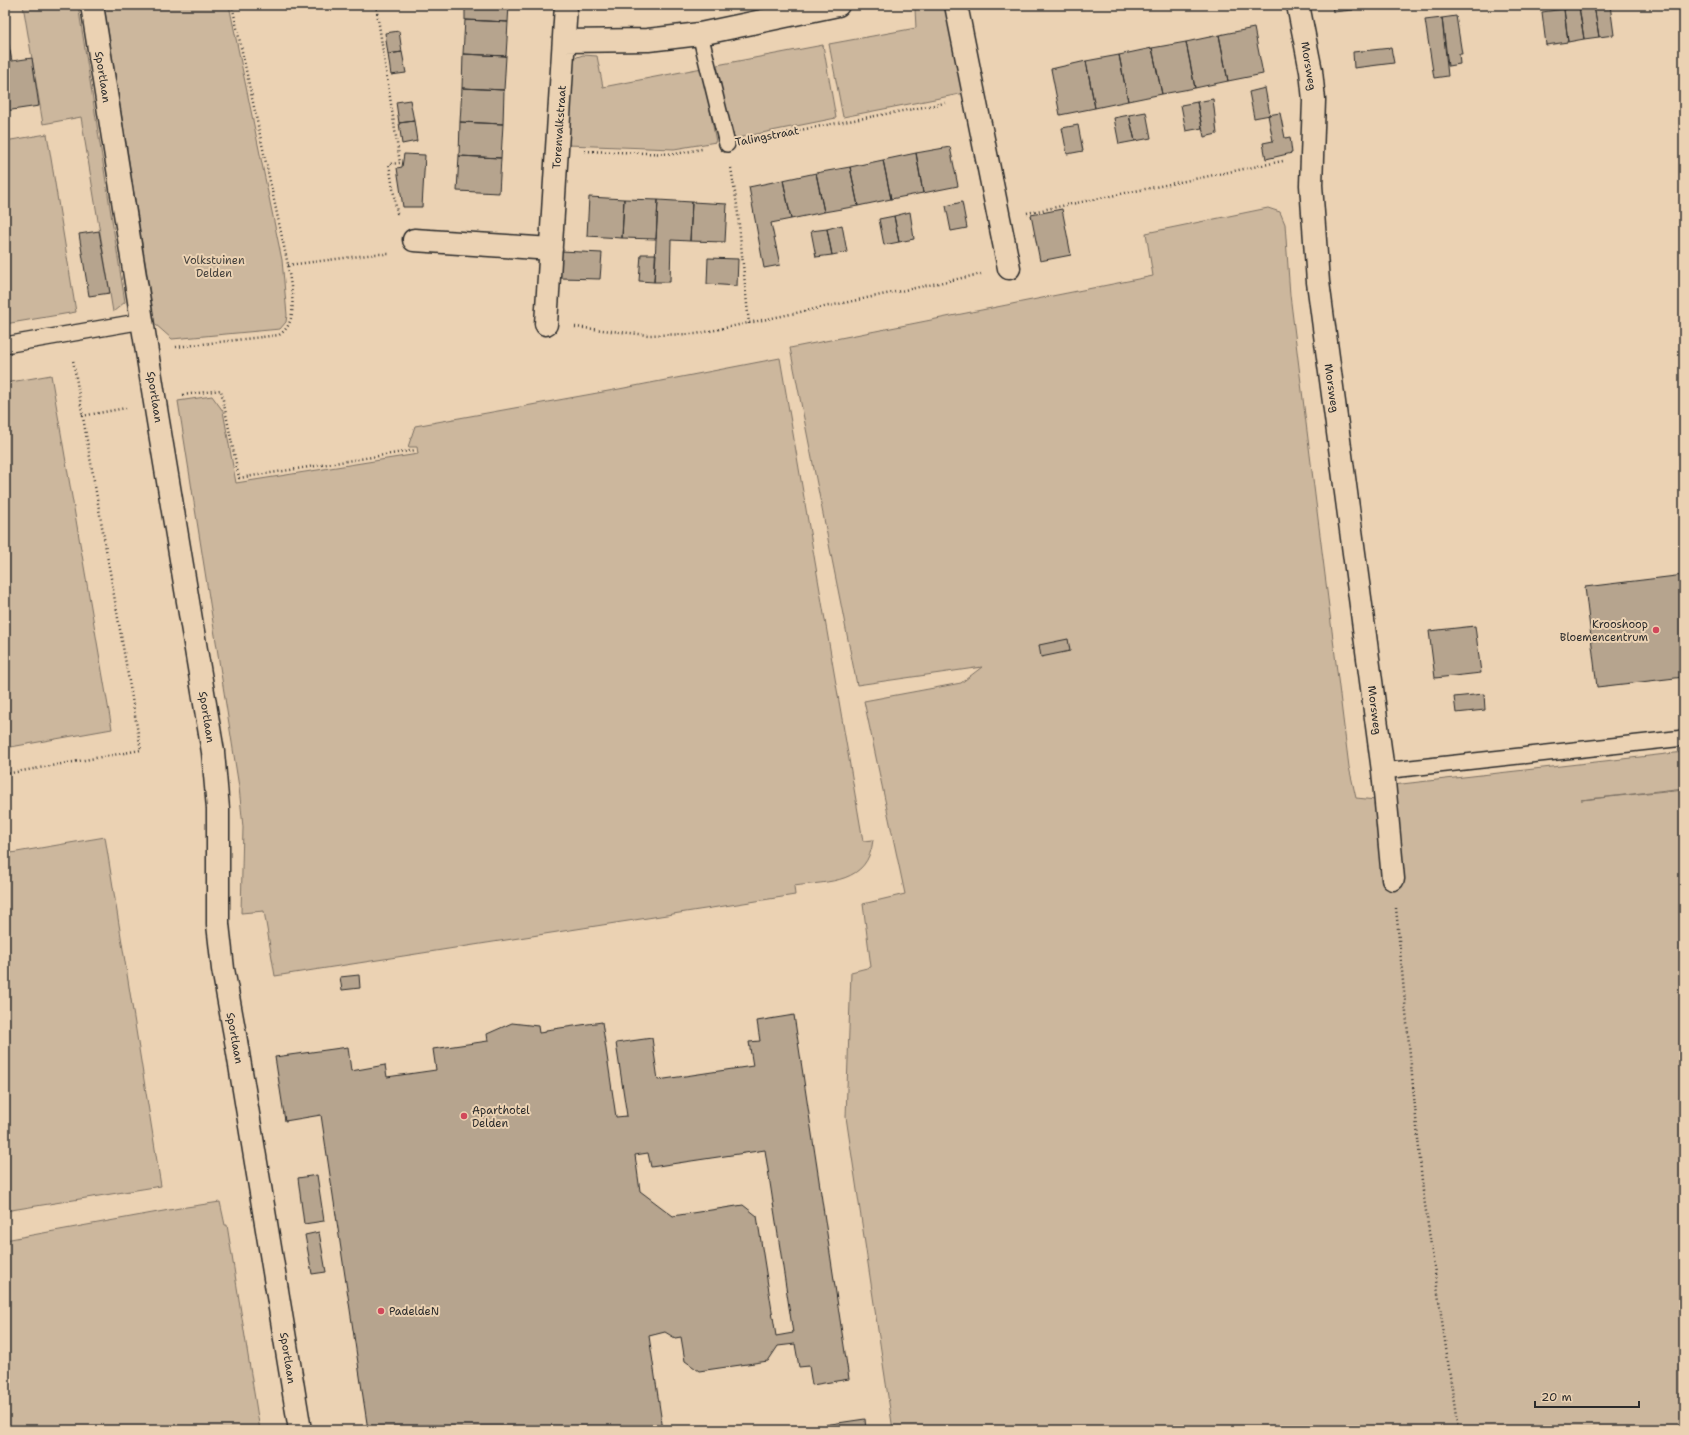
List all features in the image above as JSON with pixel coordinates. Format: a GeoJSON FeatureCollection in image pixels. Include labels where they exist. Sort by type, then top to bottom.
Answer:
{"type":"FeatureCollection","features":[{"type":"Feature","properties":{"kind":"street","name":"Sportlaan"},"geometry":{"type":"LineString","coordinates":[[92,5],[213,752],[218,809],[218,924],[223,970],[300,1430]]}},
{"type":"Feature","properties":{"kind":"street","name":"Torenvalkstraat"},"geometry":{"type":"LineString","coordinates":[[546,324],[566,5]]}},
{"type":"Feature","properties":{"kind":"street"},"geometry":{"type":"LineString","coordinates":[[564,41],[648,40],[700,34],[838,5]]}},
{"type":"Feature","properties":{"kind":"street"},"geometry":{"type":"LineString","coordinates":[[956,5],[1009,268]]}},
{"type":"Feature","properties":{"kind":"street","name":"Morsweg"},"geometry":{"type":"LineString","coordinates":[[1298,5],[1314,100],[1311,185],[1318,282],[1383,771],[1393,879]]}},
{"type":"Feature","properties":{"kind":"street"},"geometry":{"type":"LineString","coordinates":[[414,240],[551,249]]}},
{"type":"Feature","properties":{"kind":"lane"},"geometry":{"type":"LineString","coordinates":[[700,34],[727,144]]}},
{"type":"Feature","properties":{"kind":"lane"},"geometry":{"type":"LineString","coordinates":[[5,345],[143,321]]}},
{"type":"Feature","properties":{"kind":"lane"},"geometry":{"type":"LineString","coordinates":[[1383,771],[1684,738]]}},
{"type":"Feature","properties":{"kind":"path"},"geometry":{"type":"LineString","coordinates":[[147,350],[279,335],[286,330],[291,322],[292,308],[288,265],[232,5]]}},
{"type":"Feature","properties":{"kind":"path"},"geometry":{"type":"LineString","coordinates":[[376,5],[400,163],[389,164],[390,171],[397,213],[415,217],[414,240]]}},
{"type":"Feature","properties":{"kind":"path","name":"Talingstraat"},"geometry":{"type":"LineString","coordinates":[[557,150],[675,154],[975,97]]}},
{"type":"Feature","properties":{"kind":"path"},"geometry":{"type":"LineString","coordinates":[[727,144],[737,205],[748,324]]}},
{"type":"Feature","properties":{"kind":"path"},"geometry":{"type":"LineString","coordinates":[[999,218],[1311,156]]}},
{"type":"Feature","properties":{"kind":"path"},"geometry":{"type":"LineString","coordinates":[[288,265],[376,254],[392,254]]}},
{"type":"Feature","properties":{"kind":"path"},"geometry":{"type":"LineString","coordinates":[[546,324],[648,334],[696,334],[1009,268]]}},
{"type":"Feature","properties":{"kind":"path"},"geometry":{"type":"LineString","coordinates":[[5,774],[141,750],[69,334]]}},
{"type":"Feature","properties":{"kind":"path"},"geometry":{"type":"LineString","coordinates":[[82,416],[182,395],[221,390],[239,478],[416,450]]}},
{"type":"Feature","properties":{"kind":"path"},"geometry":{"type":"LineString","coordinates":[[1393,879],[1423,1191],[1458,1430]]}},
{"type":"Feature","properties":{"kind":"green space"},"geometry":{"type":"Polygon","coordinates":[[[23,5],[78,5],[125,302],[113,312],[81,117],[43,124],[23,5]]]}},
{"type":"Feature","properties":{"kind":"green space","name":"Volkstuinen Delden"},"geometry":{"type":"Polygon","coordinates":[[[104,5],[229,5],[282,260],[287,315],[286,322],[280,329],[172,339],[155,324],[104,5]]]}},
{"type":"Feature","properties":{"kind":"green space"},"geometry":{"type":"Polygon","coordinates":[[[946,5],[965,93],[843,117],[829,44],[916,28],[915,9],[946,5]]]}},
{"type":"Feature","properties":{"kind":"green space"},"geometry":{"type":"Polygon","coordinates":[[[823,45],[836,118],[732,139],[717,65],[823,45]]]}},
{"type":"Feature","properties":{"kind":"green space"},"geometry":{"type":"Polygon","coordinates":[[[583,55],[597,56],[603,87],[702,68],[716,142],[674,149],[567,145],[572,62],[577,57],[583,55]]]}},
{"type":"Feature","properties":{"kind":"green space"},"geometry":{"type":"Polygon","coordinates":[[[47,134],[76,312],[5,324],[5,141],[47,134]]]}},
{"type":"Feature","properties":{"kind":"green space"},"geometry":{"type":"Polygon","coordinates":[[[1268,208],[1280,212],[1285,224],[1290,295],[1349,767],[1356,798],[1386,801],[1384,786],[1684,752],[1684,788],[1581,800],[1684,789],[1684,1430],[893,1430],[846,1117],[851,972],[871,967],[863,904],[905,894],[864,701],[961,683],[982,667],[857,685],[790,348],[1153,276],[1146,233],[1268,208]]]}},
{"type":"Feature","properties":{"kind":"green space"},"geometry":{"type":"Polygon","coordinates":[[[780,358],[863,841],[873,840],[870,854],[864,865],[855,873],[845,878],[821,883],[794,886],[795,895],[275,976],[264,911],[241,913],[243,827],[239,787],[178,401],[212,396],[223,411],[236,483],[418,454],[417,447],[408,447],[415,426],[780,358]]]}},
{"type":"Feature","properties":{"kind":"green space"},"geometry":{"type":"Polygon","coordinates":[[[51,375],[112,729],[5,748],[5,383],[51,375]]]}},
{"type":"Feature","properties":{"kind":"green space"},"geometry":{"type":"Polygon","coordinates":[[[105,837],[161,1186],[5,1211],[5,854],[105,837]]]}},
{"type":"Feature","properties":{"kind":"green space"},"geometry":{"type":"Polygon","coordinates":[[[220,1202],[225,1225],[227,1225],[260,1430],[5,1430],[5,1240],[220,1202]]]}},
{"type":"Feature","properties":{"kind":"building"},"geometry":{"type":"Polygon","coordinates":[[[465,5],[509,5],[508,22],[465,20],[465,5]]]}},
{"type":"Feature","properties":{"kind":"building"},"geometry":{"type":"Polygon","coordinates":[[[1332,5],[1353,5],[1353,10],[1333,12],[1332,5]]]}},
{"type":"Feature","properties":{"kind":"building"},"geometry":{"type":"Polygon","coordinates":[[[1594,5],[1599,37],[1584,39],[1579,7],[1594,5]]]}},
{"type":"Feature","properties":{"kind":"building"},"geometry":{"type":"Polygon","coordinates":[[[1594,5],[1610,5],[1614,35],[1599,37],[1594,5]]]}},
{"type":"Feature","properties":{"kind":"building"},"geometry":{"type":"Polygon","coordinates":[[[1579,7],[1584,39],[1568,42],[1564,9],[1579,7]]]}},
{"type":"Feature","properties":{"kind":"building"},"geometry":{"type":"Polygon","coordinates":[[[1564,9],[1568,42],[1546,45],[1542,12],[1564,9]]]}},
{"type":"Feature","properties":{"kind":"building"},"geometry":{"type":"Polygon","coordinates":[[[1456,16],[1462,54],[1459,54],[1460,64],[1448,66],[1442,18],[1456,16]]]}},
{"type":"Feature","properties":{"kind":"building"},"geometry":{"type":"Polygon","coordinates":[[[1442,18],[1448,76],[1434,78],[1425,20],[1442,18]]]}},
{"type":"Feature","properties":{"kind":"building"},"geometry":{"type":"Polygon","coordinates":[[[465,20],[508,22],[506,56],[463,54],[465,20]]]}},
{"type":"Feature","properties":{"kind":"building"},"geometry":{"type":"Polygon","coordinates":[[[1254,28],[1263,74],[1228,81],[1219,35],[1254,28]]]}},
{"type":"Feature","properties":{"kind":"building"},"geometry":{"type":"Polygon","coordinates":[[[399,31],[402,52],[388,54],[385,33],[399,31]]]}},
{"type":"Feature","properties":{"kind":"building"},"geometry":{"type":"Polygon","coordinates":[[[1219,35],[1228,81],[1195,88],[1186,42],[1219,35]]]}},
{"type":"Feature","properties":{"kind":"building"},"geometry":{"type":"Polygon","coordinates":[[[8,41],[12,61],[32,58],[39,106],[5,111],[5,42],[8,41]]]}},
{"type":"Feature","properties":{"kind":"building"},"geometry":{"type":"Polygon","coordinates":[[[1186,42],[1195,88],[1162,94],[1152,48],[1186,42]]]}},
{"type":"Feature","properties":{"kind":"building"},"geometry":{"type":"Polygon","coordinates":[[[1152,48],[1162,94],[1128,101],[1119,55],[1152,48]]]}},
{"type":"Feature","properties":{"kind":"building"},"geometry":{"type":"Polygon","coordinates":[[[1391,48],[1394,63],[1354,68],[1353,52],[1391,48]]]}},
{"type":"Feature","properties":{"kind":"building"},"geometry":{"type":"Polygon","coordinates":[[[402,52],[406,73],[391,75],[388,54],[402,52]]]}},
{"type":"Feature","properties":{"kind":"building"},"geometry":{"type":"Polygon","coordinates":[[[463,54],[506,56],[504,90],[462,88],[463,54]]]}},
{"type":"Feature","properties":{"kind":"building"},"geometry":{"type":"Polygon","coordinates":[[[1119,55],[1128,101],[1095,108],[1086,61],[1119,55]]]}},
{"type":"Feature","properties":{"kind":"building"},"geometry":{"type":"Polygon","coordinates":[[[1086,61],[1095,108],[1060,115],[1051,69],[1086,61]]]}},
{"type":"Feature","properties":{"kind":"building"},"geometry":{"type":"Polygon","coordinates":[[[462,88],[504,90],[503,124],[460,122],[462,88]]]}},
{"type":"Feature","properties":{"kind":"building"},"geometry":{"type":"Polygon","coordinates":[[[1265,88],[1270,115],[1254,118],[1249,92],[1265,88]]]}},
{"type":"Feature","properties":{"kind":"building"},"geometry":{"type":"Polygon","coordinates":[[[1213,99],[1217,134],[1204,137],[1197,102],[1213,99]]]}},
{"type":"Feature","properties":{"kind":"building"},"geometry":{"type":"Polygon","coordinates":[[[410,100],[414,121],[399,123],[396,102],[410,100]]]}},
{"type":"Feature","properties":{"kind":"building"},"geometry":{"type":"Polygon","coordinates":[[[1197,102],[1202,128],[1186,131],[1181,105],[1197,102]]]}},
{"type":"Feature","properties":{"kind":"building"},"geometry":{"type":"Polygon","coordinates":[[[1146,112],[1151,138],[1135,141],[1129,115],[1146,112]]]}},
{"type":"Feature","properties":{"kind":"building"},"geometry":{"type":"Polygon","coordinates":[[[1280,113],[1285,138],[1290,137],[1292,153],[1266,159],[1263,143],[1273,141],[1268,115],[1280,113]]]}},
{"type":"Feature","properties":{"kind":"building"},"geometry":{"type":"Polygon","coordinates":[[[1129,115],[1135,141],[1119,144],[1114,118],[1129,115]]]}},
{"type":"Feature","properties":{"kind":"building"},"geometry":{"type":"Polygon","coordinates":[[[414,121],[417,141],[402,144],[399,123],[414,121]]]}},
{"type":"Feature","properties":{"kind":"building"},"geometry":{"type":"Polygon","coordinates":[[[460,122],[503,124],[501,158],[459,156],[460,122]]]}},
{"type":"Feature","properties":{"kind":"building"},"geometry":{"type":"Polygon","coordinates":[[[1078,125],[1083,151],[1067,154],[1062,128],[1078,125]]]}},
{"type":"Feature","properties":{"kind":"building"},"geometry":{"type":"Polygon","coordinates":[[[950,147],[958,186],[923,193],[916,153],[950,147]]]}},
{"type":"Feature","properties":{"kind":"building"},"geometry":{"type":"Polygon","coordinates":[[[916,153],[923,193],[891,199],[883,160],[916,153]]]}},
{"type":"Feature","properties":{"kind":"building"},"geometry":{"type":"Polygon","coordinates":[[[404,154],[425,155],[422,207],[403,207],[397,168],[402,167],[404,154]]]}},
{"type":"Feature","properties":{"kind":"building"},"geometry":{"type":"Polygon","coordinates":[[[459,156],[501,158],[499,193],[457,191],[459,156]]]}},
{"type":"Feature","properties":{"kind":"building"},"geometry":{"type":"Polygon","coordinates":[[[883,160],[891,199],[858,206],[850,167],[883,160]]]}},
{"type":"Feature","properties":{"kind":"building"},"geometry":{"type":"Polygon","coordinates":[[[850,167],[858,206],[824,212],[816,173],[850,167]]]}},
{"type":"Feature","properties":{"kind":"building"},"geometry":{"type":"Polygon","coordinates":[[[816,173],[824,212],[791,219],[783,180],[816,173]]]}},
{"type":"Feature","properties":{"kind":"building"},"geometry":{"type":"Polygon","coordinates":[[[783,180],[791,219],[771,223],[780,265],[764,268],[749,187],[783,180]]]}},
{"type":"Feature","properties":{"kind":"building"},"geometry":{"type":"Polygon","coordinates":[[[589,197],[624,199],[622,238],[587,236],[589,197]]]}},
{"type":"Feature","properties":{"kind":"building"},"geometry":{"type":"Polygon","coordinates":[[[624,199],[658,200],[656,239],[622,238],[624,199]]]}},
{"type":"Feature","properties":{"kind":"building"},"geometry":{"type":"Polygon","coordinates":[[[658,200],[692,202],[690,241],[671,240],[670,282],[654,282],[658,200]]]}},
{"type":"Feature","properties":{"kind":"building"},"geometry":{"type":"Polygon","coordinates":[[[692,202],[727,204],[725,242],[690,241],[692,202]]]}},
{"type":"Feature","properties":{"kind":"building"},"geometry":{"type":"Polygon","coordinates":[[[962,202],[967,228],[951,231],[946,206],[962,202]]]}},
{"type":"Feature","properties":{"kind":"building"},"geometry":{"type":"Polygon","coordinates":[[[1062,209],[1071,255],[1040,261],[1031,215],[1062,209]]]}},
{"type":"Feature","properties":{"kind":"building"},"geometry":{"type":"Polygon","coordinates":[[[910,212],[914,239],[899,242],[894,216],[910,212]]]}},
{"type":"Feature","properties":{"kind":"building"},"geometry":{"type":"Polygon","coordinates":[[[894,216],[899,242],[884,245],[879,219],[894,216]]]}},
{"type":"Feature","properties":{"kind":"building"},"geometry":{"type":"Polygon","coordinates":[[[842,225],[847,252],[832,255],[827,229],[842,225]]]}},
{"type":"Feature","properties":{"kind":"building"},"geometry":{"type":"Polygon","coordinates":[[[827,229],[832,255],[816,257],[811,231],[827,229]]]}},
{"type":"Feature","properties":{"kind":"building"},"geometry":{"type":"Polygon","coordinates":[[[99,231],[110,293],[89,296],[79,234],[99,231]]]}},
{"type":"Feature","properties":{"kind":"building"},"geometry":{"type":"Polygon","coordinates":[[[561,251],[602,253],[600,279],[560,278],[561,251]]]}},
{"type":"Feature","properties":{"kind":"building"},"geometry":{"type":"Polygon","coordinates":[[[641,254],[656,254],[654,282],[639,281],[641,254]]]}},
{"type":"Feature","properties":{"kind":"building"},"geometry":{"type":"Polygon","coordinates":[[[708,258],[738,259],[737,286],[707,284],[708,258]]]}},
{"type":"Feature","properties":{"kind":"building"},"geometry":{"type":"Polygon","coordinates":[[[1684,575],[1684,677],[1597,687],[1585,587],[1684,575]]]}},
{"type":"Feature","properties":{"kind":"building"},"geometry":{"type":"Polygon","coordinates":[[[1475,626],[1481,673],[1435,678],[1429,631],[1475,626]]]}},
{"type":"Feature","properties":{"kind":"building"},"geometry":{"type":"Polygon","coordinates":[[[1068,639],[1070,651],[1041,657],[1039,645],[1068,639]]]}},
{"type":"Feature","properties":{"kind":"building"},"geometry":{"type":"Polygon","coordinates":[[[1484,694],[1485,710],[1456,713],[1454,697],[1484,694]]]}},
{"type":"Feature","properties":{"kind":"building"},"geometry":{"type":"Polygon","coordinates":[[[359,975],[360,988],[342,990],[340,977],[359,975]]]}},
{"type":"Feature","properties":{"kind":"building"},"geometry":{"type":"Polygon","coordinates":[[[794,1015],[849,1379],[812,1385],[809,1366],[799,1367],[795,1344],[778,1346],[768,1361],[699,1371],[685,1361],[681,1337],[675,1338],[665,1332],[649,1336],[663,1430],[368,1430],[321,1115],[285,1121],[275,1057],[348,1047],[351,1071],[385,1065],[387,1077],[436,1070],[433,1049],[488,1041],[487,1034],[512,1023],[538,1026],[539,1033],[546,1032],[546,1030],[602,1022],[616,1117],[627,1116],[616,1043],[652,1038],[658,1080],[753,1066],[749,1042],[760,1041],[757,1021],[794,1015]],[[765,1150],[651,1167],[648,1153],[635,1155],[640,1191],[673,1216],[743,1205],[757,1216],[776,1336],[793,1333],[765,1150]]]}},
{"type":"Feature","properties":{"kind":"building"},"geometry":{"type":"Polygon","coordinates":[[[317,1175],[324,1221],[304,1224],[298,1178],[317,1175]]]}},
{"type":"Feature","properties":{"kind":"building"},"geometry":{"type":"Polygon","coordinates":[[[319,1232],[326,1272],[312,1274],[305,1235],[319,1232]]]}},
{"type":"Feature","properties":{"kind":"building"},"geometry":{"type":"Polygon","coordinates":[[[865,1419],[866,1430],[790,1430],[865,1419]]]}},
{"type":"Feature","properties":{"kind":"place","name":"Krooshoop Bloemencentrum"},"geometry":{"type":"Point","coordinates":[1656,630]}},
{"type":"Feature","properties":{"kind":"place","name":"Aparthotel Delden"},"geometry":{"type":"Point","coordinates":[464,1116]}},
{"type":"Feature","properties":{"kind":"place","name":"PadeldeN"},"geometry":{"type":"Point","coordinates":[381,1311]}}]}
